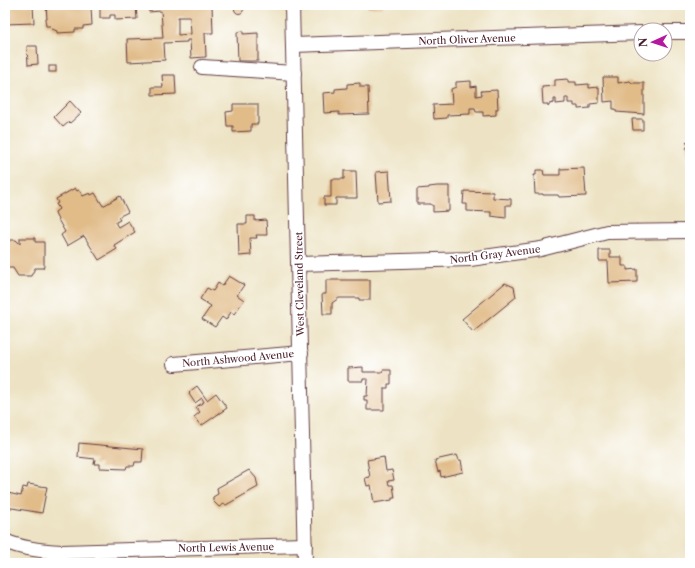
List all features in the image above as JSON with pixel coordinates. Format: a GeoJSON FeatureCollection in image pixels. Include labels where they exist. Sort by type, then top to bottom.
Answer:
{"type":"FeatureCollection","features":[{"type":"Feature","properties":{"kind":"street","name":"West Cleveland Street"},"geometry":{"type":"LineString","coordinates":[[292,5],[305,563]]}},
{"type":"Feature","properties":{"kind":"street"},"geometry":{"type":"LineString","coordinates":[[673,32],[690,32]]}},
{"type":"Feature","properties":{"kind":"street","name":"North Oliver Avenue"},"geometry":{"type":"LineString","coordinates":[[293,45],[633,33]]}},
{"type":"Feature","properties":{"kind":"street"},"geometry":{"type":"LineString","coordinates":[[202,66],[294,73]]}},
{"type":"Feature","properties":{"kind":"street","name":"North Gray Avenue"},"geometry":{"type":"LineString","coordinates":[[299,264],[470,259],[541,249],[607,232],[690,231]]}},
{"type":"Feature","properties":{"kind":"street","name":"North Ashwood Avenue"},"geometry":{"type":"LineString","coordinates":[[174,364],[301,352]]}},
{"type":"Feature","properties":{"kind":"street","name":"North Lewis Avenue"},"geometry":{"type":"LineString","coordinates":[[5,541],[10,544],[43,551],[62,552],[305,546]]}},
{"type":"Feature","properties":{"kind":"building"},"geometry":{"type":"Polygon","coordinates":[[[239,4],[244,9],[239,14],[234,9],[239,4]]]}},
{"type":"Feature","properties":{"kind":"building"},"geometry":{"type":"Polygon","coordinates":[[[5,5],[33,5],[34,23],[5,24],[5,5]]]}},
{"type":"Feature","properties":{"kind":"building"},"geometry":{"type":"Polygon","coordinates":[[[46,5],[82,5],[82,8],[91,7],[92,25],[83,26],[83,29],[75,29],[75,32],[57,33],[57,31],[52,29],[50,26],[46,26],[46,5]]]}},
{"type":"Feature","properties":{"kind":"building"},"geometry":{"type":"Polygon","coordinates":[[[100,5],[111,5],[111,7],[115,7],[114,5],[136,5],[137,19],[115,20],[115,15],[110,15],[110,18],[100,18],[100,5]]]}},
{"type":"Feature","properties":{"kind":"building"},"geometry":{"type":"Polygon","coordinates":[[[148,5],[212,5],[213,33],[205,33],[206,57],[191,58],[190,40],[187,40],[187,42],[164,43],[165,60],[128,62],[127,39],[163,38],[161,11],[149,12],[148,5]],[[178,17],[178,35],[191,34],[190,17],[178,17]]]}},
{"type":"Feature","properties":{"kind":"building"},"geometry":{"type":"Polygon","coordinates":[[[368,5],[383,5],[383,7],[368,8],[368,5]]]}},
{"type":"Feature","properties":{"kind":"building"},"geometry":{"type":"Polygon","coordinates":[[[243,31],[243,34],[258,33],[258,61],[238,61],[237,32],[243,31]]]}},
{"type":"Feature","properties":{"kind":"building"},"geometry":{"type":"Polygon","coordinates":[[[27,46],[37,46],[38,64],[28,65],[27,46]]]}},
{"type":"Feature","properties":{"kind":"building"},"geometry":{"type":"Polygon","coordinates":[[[49,66],[56,66],[56,72],[49,72],[49,66]]]}},
{"type":"Feature","properties":{"kind":"building"},"geometry":{"type":"Polygon","coordinates":[[[162,75],[175,75],[176,94],[152,95],[152,87],[163,87],[162,75]]]}},
{"type":"Feature","properties":{"kind":"building"},"geometry":{"type":"Polygon","coordinates":[[[603,77],[618,77],[618,83],[630,81],[632,83],[644,83],[644,114],[616,112],[616,109],[613,109],[613,101],[604,102],[603,77]]]}},
{"type":"Feature","properties":{"kind":"building"},"geometry":{"type":"Polygon","coordinates":[[[568,79],[568,82],[576,82],[576,85],[589,84],[589,88],[599,87],[599,103],[590,104],[590,108],[578,109],[578,106],[574,106],[574,103],[568,103],[568,98],[565,98],[565,103],[556,104],[556,99],[554,99],[554,103],[549,104],[549,106],[548,104],[543,104],[542,87],[555,86],[555,80],[568,79]]]}},
{"type":"Feature","properties":{"kind":"building"},"geometry":{"type":"Polygon","coordinates":[[[471,81],[471,87],[476,86],[476,96],[482,95],[481,91],[497,90],[498,109],[496,109],[496,115],[483,116],[483,112],[476,112],[475,108],[470,108],[470,114],[447,115],[447,118],[434,119],[433,105],[452,104],[451,89],[456,87],[456,82],[471,81]]]}},
{"type":"Feature","properties":{"kind":"building"},"geometry":{"type":"Polygon","coordinates":[[[360,83],[360,87],[368,87],[369,114],[339,115],[339,112],[324,113],[323,93],[335,92],[335,89],[347,88],[347,84],[360,83]]]}},
{"type":"Feature","properties":{"kind":"building"},"geometry":{"type":"Polygon","coordinates":[[[70,101],[81,113],[63,127],[54,117],[70,101]]]}},
{"type":"Feature","properties":{"kind":"building"},"geometry":{"type":"Polygon","coordinates":[[[233,104],[258,104],[258,124],[251,124],[251,131],[233,132],[233,126],[227,126],[226,112],[233,111],[233,104]]]}},
{"type":"Feature","properties":{"kind":"building"},"geometry":{"type":"Polygon","coordinates":[[[632,119],[643,119],[643,130],[633,130],[632,119]]]}},
{"type":"Feature","properties":{"kind":"building"},"geometry":{"type":"Polygon","coordinates":[[[690,140],[690,156],[686,148],[689,146],[686,142],[690,140]]]}},
{"type":"Feature","properties":{"kind":"building"},"geometry":{"type":"Polygon","coordinates":[[[584,168],[586,196],[559,197],[558,195],[535,194],[534,175],[536,175],[536,170],[543,170],[544,175],[560,175],[560,169],[584,168]]]}},
{"type":"Feature","properties":{"kind":"building"},"geometry":{"type":"Polygon","coordinates":[[[344,171],[356,171],[357,198],[336,198],[336,205],[324,205],[324,197],[331,197],[331,179],[344,179],[344,171]]]}},
{"type":"Feature","properties":{"kind":"building"},"geometry":{"type":"Polygon","coordinates":[[[389,171],[391,201],[378,202],[376,172],[389,171]]]}},
{"type":"Feature","properties":{"kind":"building"},"geometry":{"type":"Polygon","coordinates":[[[449,186],[449,211],[433,212],[433,205],[431,204],[417,204],[417,189],[449,186]]]}},
{"type":"Feature","properties":{"kind":"building"},"geometry":{"type":"Polygon","coordinates":[[[75,188],[77,191],[79,190],[83,196],[90,193],[91,195],[95,193],[103,206],[120,196],[128,212],[118,217],[120,220],[116,222],[116,224],[118,227],[128,221],[135,232],[114,245],[117,249],[99,260],[84,236],[67,246],[61,235],[65,232],[56,216],[55,212],[59,209],[56,204],[58,203],[56,199],[75,188]]]}},
{"type":"Feature","properties":{"kind":"building"},"geometry":{"type":"Polygon","coordinates":[[[464,191],[493,192],[493,198],[511,199],[511,205],[506,205],[506,218],[491,216],[491,212],[467,211],[467,204],[463,204],[464,191]]]}},
{"type":"Feature","properties":{"kind":"building"},"geometry":{"type":"Polygon","coordinates":[[[247,216],[255,216],[255,221],[266,220],[267,235],[256,235],[257,238],[250,238],[251,255],[239,256],[238,224],[247,224],[247,216]]]}},
{"type":"Feature","properties":{"kind":"building"},"geometry":{"type":"Polygon","coordinates":[[[20,238],[35,238],[35,242],[44,242],[44,266],[43,268],[35,268],[31,276],[18,276],[13,268],[5,268],[5,245],[7,245],[10,240],[16,240],[20,244],[20,238]]]}},
{"type":"Feature","properties":{"kind":"building"},"geometry":{"type":"Polygon","coordinates":[[[599,250],[610,250],[610,257],[622,257],[622,266],[627,266],[627,270],[637,269],[637,282],[609,283],[608,261],[599,261],[599,250]]]}},
{"type":"Feature","properties":{"kind":"building"},"geometry":{"type":"Polygon","coordinates":[[[229,276],[244,285],[237,295],[244,300],[234,314],[231,312],[226,320],[222,317],[215,327],[202,319],[211,306],[200,299],[207,288],[213,291],[218,283],[222,286],[229,276]]]}},
{"type":"Feature","properties":{"kind":"building"},"geometry":{"type":"Polygon","coordinates":[[[326,280],[370,280],[370,300],[359,300],[359,298],[339,298],[332,303],[332,314],[323,314],[322,294],[326,294],[326,280]]]}},
{"type":"Feature","properties":{"kind":"building"},"geometry":{"type":"Polygon","coordinates":[[[505,283],[514,287],[516,297],[473,332],[462,319],[505,283]]]}},
{"type":"Feature","properties":{"kind":"building"},"geometry":{"type":"Polygon","coordinates":[[[363,367],[363,372],[382,372],[383,370],[391,370],[391,384],[388,384],[388,388],[384,388],[384,410],[367,410],[367,400],[364,400],[364,396],[367,396],[368,379],[363,379],[363,381],[348,381],[348,368],[363,367]]]}},
{"type":"Feature","properties":{"kind":"building"},"geometry":{"type":"Polygon","coordinates":[[[197,386],[207,400],[216,393],[227,408],[201,426],[194,417],[200,412],[196,407],[204,402],[202,398],[195,403],[189,394],[189,392],[197,386]]]}},
{"type":"Feature","properties":{"kind":"building"},"geometry":{"type":"Polygon","coordinates":[[[79,443],[143,449],[142,462],[135,462],[134,466],[127,466],[126,469],[100,468],[100,464],[94,464],[95,459],[78,457],[79,443]]]}},
{"type":"Feature","properties":{"kind":"building"},"geometry":{"type":"Polygon","coordinates":[[[457,455],[459,460],[461,460],[463,472],[441,477],[435,460],[457,455]]]}},
{"type":"Feature","properties":{"kind":"building"},"geometry":{"type":"Polygon","coordinates":[[[384,457],[386,471],[392,470],[394,480],[388,481],[389,485],[393,485],[395,498],[392,498],[392,500],[374,503],[371,485],[367,486],[365,478],[370,477],[367,460],[384,457]]]}},
{"type":"Feature","properties":{"kind":"building"},"geometry":{"type":"Polygon","coordinates":[[[249,470],[256,478],[258,487],[226,505],[224,504],[219,507],[213,501],[213,497],[218,494],[217,488],[249,470]]]}},
{"type":"Feature","properties":{"kind":"building"},"geometry":{"type":"Polygon","coordinates":[[[28,484],[47,487],[42,513],[6,507],[8,493],[21,496],[23,487],[27,488],[28,484]]]}}]}
